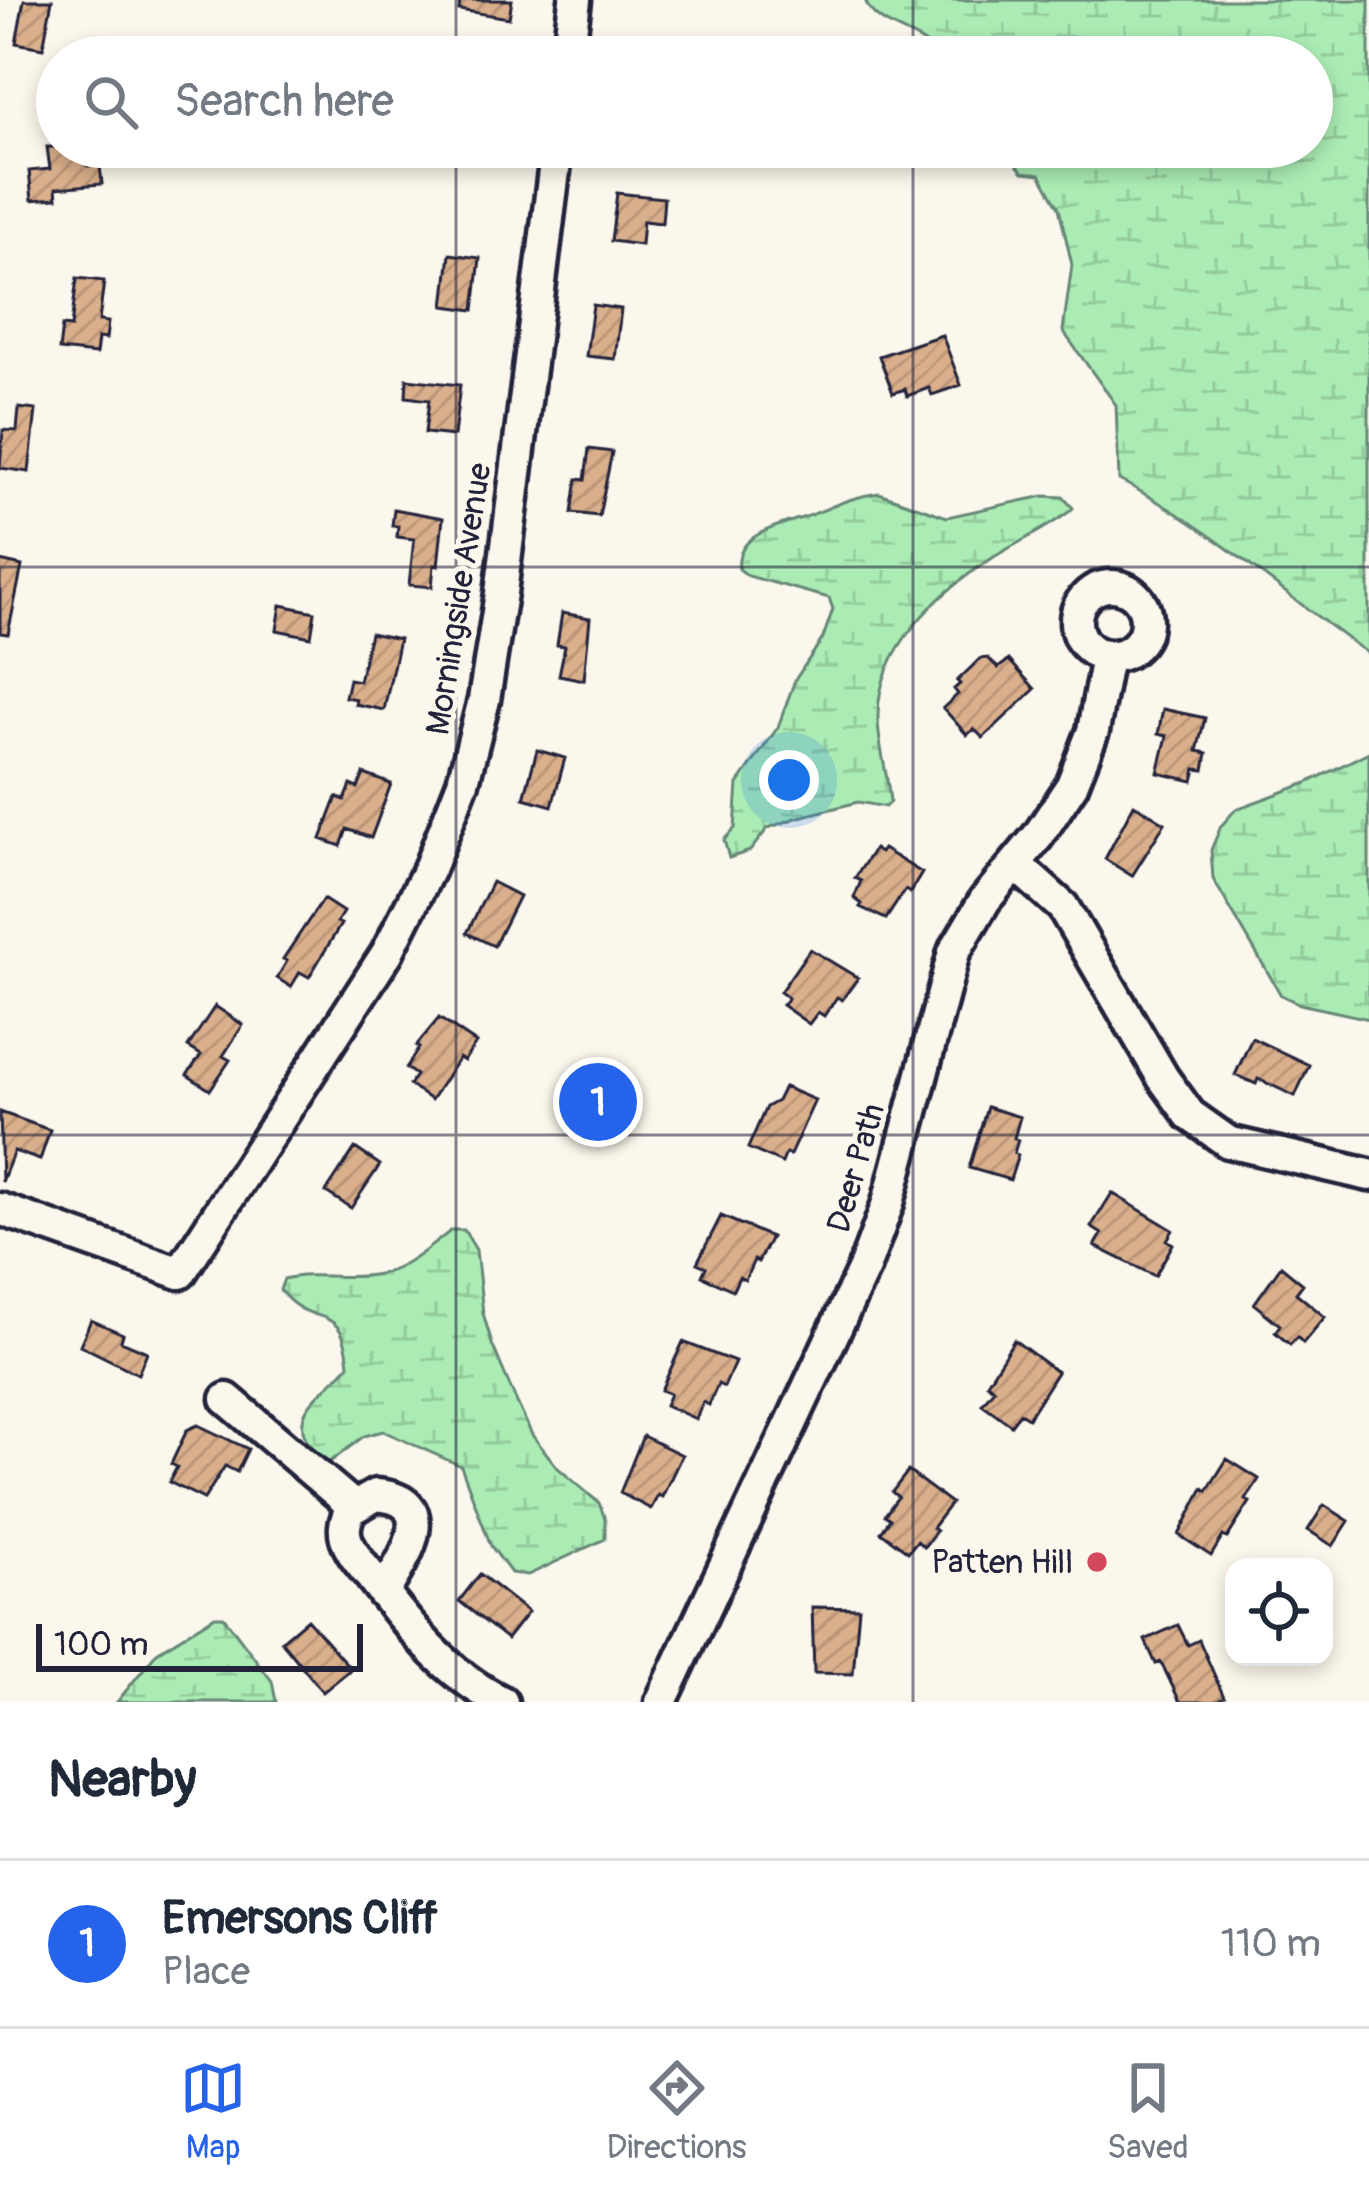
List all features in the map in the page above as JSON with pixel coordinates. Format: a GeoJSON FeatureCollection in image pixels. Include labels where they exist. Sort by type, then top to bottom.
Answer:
{"type":"FeatureCollection","features":[{"type":"Feature","properties":{"kind":"street"},"geometry":{"type":"LineString","coordinates":[[570,36],[574,0]]}},
{"type":"Feature","properties":{"kind":"street","name":"Morningside Avenue"},"geometry":{"type":"LineString","coordinates":[[0,1209],[180,1274],[387,952],[429,869],[463,782],[484,700],[553,168]]}},
{"type":"Feature","properties":{"kind":"street","name":"Deer Path"},"geometry":{"type":"LineString","coordinates":[[661,1702],[864,1268],[888,1203],[954,952],[985,900],[1072,785],[1093,730],[1107,657]]}},
{"type":"Feature","properties":{"kind":"street"},"geometry":{"type":"LineString","coordinates":[[1015,864],[1063,907],[1163,1078],[1190,1115],[1228,1142],[1369,1175]]}},
{"type":"Feature","properties":{"kind":"street"},"geometry":{"type":"LineString","coordinates":[[227,1399],[353,1506]]}},
{"type":"Feature","properties":{"kind":"street"},"geometry":{"type":"LineString","coordinates":[[383,1593],[412,1544],[413,1520],[409,1510],[388,1496],[367,1497],[353,1506],[345,1535],[383,1593],[446,1664],[502,1702]]}},
{"type":"Feature","properties":{"kind":"green space"},"geometry":{"type":"Polygon","coordinates":[[[865,0],[1369,0],[1369,654],[1216,540],[1119,480],[1116,405],[1063,331],[1072,265],[1059,208],[1040,174],[1020,168],[1333,168],[1333,36],[911,36],[871,10],[865,0]]]}},
{"type":"Feature","properties":{"kind":"green space"},"geometry":{"type":"Polygon","coordinates":[[[879,493],[947,517],[1044,496],[1063,497],[1073,508],[953,587],[900,646],[880,692],[878,718],[890,802],[885,807],[858,802],[796,818],[768,828],[750,851],[729,858],[724,840],[735,828],[738,784],[778,727],[795,680],[823,638],[833,609],[829,598],[748,576],[739,569],[740,556],[745,545],[766,530],[879,493]]]}},
{"type":"Feature","properties":{"kind":"green space"},"geometry":{"type":"Polygon","coordinates":[[[1369,752],[1369,1019],[1300,1004],[1281,995],[1213,879],[1211,850],[1221,826],[1236,809],[1307,783],[1369,752]]]}},
{"type":"Feature","properties":{"kind":"green space"},"geometry":{"type":"Polygon","coordinates":[[[452,1230],[464,1230],[476,1250],[483,1313],[492,1344],[532,1435],[558,1468],[599,1503],[605,1519],[605,1539],[528,1575],[511,1573],[491,1546],[461,1466],[383,1431],[364,1436],[330,1462],[316,1453],[303,1432],[313,1400],[349,1365],[340,1330],[292,1302],[280,1290],[284,1279],[389,1271],[452,1230]]]}},
{"type":"Feature","properties":{"kind":"green space"},"geometry":{"type":"Polygon","coordinates":[[[215,1616],[223,1616],[272,1681],[276,1702],[117,1702],[157,1652],[215,1616]]]}},
{"type":"Feature","properties":{"kind":"building"},"geometry":{"type":"Polygon","coordinates":[[[24,0],[52,0],[45,36],[36,36],[36,47],[16,43],[24,0]]]}},
{"type":"Feature","properties":{"kind":"building"},"geometry":{"type":"Polygon","coordinates":[[[460,0],[512,0],[509,18],[459,10],[460,0]]]}},
{"type":"Feature","properties":{"kind":"building"},"geometry":{"type":"Polygon","coordinates":[[[100,168],[102,184],[56,188],[57,198],[32,200],[29,171],[100,168]]]}},
{"type":"Feature","properties":{"kind":"building"},"geometry":{"type":"Polygon","coordinates":[[[617,193],[664,198],[662,223],[643,221],[641,245],[611,241],[617,193]]]}},
{"type":"Feature","properties":{"kind":"building"},"geometry":{"type":"Polygon","coordinates":[[[450,254],[480,258],[474,310],[444,306],[450,254]]]}},
{"type":"Feature","properties":{"kind":"building"},"geometry":{"type":"Polygon","coordinates":[[[77,278],[104,281],[99,321],[108,322],[106,339],[98,338],[96,354],[59,350],[62,326],[71,327],[77,278]]]}},
{"type":"Feature","properties":{"kind":"building"},"geometry":{"type":"Polygon","coordinates":[[[593,305],[621,309],[615,359],[586,356],[593,305]]]}},
{"type":"Feature","properties":{"kind":"building"},"geometry":{"type":"Polygon","coordinates":[[[942,335],[961,385],[932,395],[929,388],[907,396],[905,389],[893,393],[879,356],[942,335]]]}},
{"type":"Feature","properties":{"kind":"building"},"geometry":{"type":"Polygon","coordinates":[[[407,379],[460,385],[454,436],[425,433],[429,400],[406,397],[407,379]]]}},
{"type":"Feature","properties":{"kind":"building"},"geometry":{"type":"Polygon","coordinates":[[[19,408],[36,410],[29,472],[0,468],[3,430],[17,431],[19,408]]]}},
{"type":"Feature","properties":{"kind":"building"},"geometry":{"type":"Polygon","coordinates":[[[589,449],[612,452],[599,516],[572,513],[577,479],[585,480],[589,449]]]}},
{"type":"Feature","properties":{"kind":"building"},"geometry":{"type":"Polygon","coordinates":[[[394,509],[443,518],[432,587],[409,585],[414,539],[397,537],[398,526],[392,526],[394,509]]]}},
{"type":"Feature","properties":{"kind":"building"},"geometry":{"type":"Polygon","coordinates":[[[0,561],[22,566],[8,634],[0,633],[0,561]]]}},
{"type":"Feature","properties":{"kind":"building"},"geometry":{"type":"Polygon","coordinates":[[[281,605],[315,612],[311,637],[277,630],[281,605]]]}},
{"type":"Feature","properties":{"kind":"building"},"geometry":{"type":"Polygon","coordinates":[[[562,613],[590,618],[584,680],[559,675],[565,646],[557,645],[562,613]]]}},
{"type":"Feature","properties":{"kind":"building"},"geometry":{"type":"Polygon","coordinates":[[[370,633],[399,639],[384,710],[345,697],[349,679],[359,681],[370,633]]]}},
{"type":"Feature","properties":{"kind":"building"},"geometry":{"type":"Polygon","coordinates":[[[988,658],[998,668],[1009,660],[1035,689],[983,738],[974,729],[967,735],[943,708],[958,694],[954,689],[960,684],[957,681],[980,659],[988,658]]]}},
{"type":"Feature","properties":{"kind":"building"},"geometry":{"type":"Polygon","coordinates":[[[1163,709],[1205,718],[1197,751],[1207,753],[1204,770],[1196,769],[1193,781],[1158,773],[1167,736],[1158,734],[1163,709]]]}},
{"type":"Feature","properties":{"kind":"building"},"geometry":{"type":"Polygon","coordinates":[[[537,750],[565,758],[552,806],[524,798],[537,750]]]}},
{"type":"Feature","properties":{"kind":"building"},"geometry":{"type":"Polygon","coordinates":[[[364,774],[391,784],[371,838],[347,829],[341,846],[321,839],[337,797],[345,800],[351,785],[358,788],[364,774]]]}},
{"type":"Feature","properties":{"kind":"building"},"geometry":{"type":"Polygon","coordinates":[[[1134,804],[1165,823],[1132,876],[1105,859],[1134,804]]]}},
{"type":"Feature","properties":{"kind":"building"},"geometry":{"type":"Polygon","coordinates":[[[874,849],[880,853],[883,849],[922,873],[886,919],[860,907],[854,898],[861,881],[855,878],[874,849]]]}},
{"type":"Feature","properties":{"kind":"building"},"geometry":{"type":"Polygon","coordinates":[[[492,882],[519,896],[494,946],[467,933],[492,882]]]}},
{"type":"Feature","properties":{"kind":"building"},"geometry":{"type":"Polygon","coordinates":[[[323,899],[343,912],[337,922],[341,924],[309,977],[300,972],[291,987],[277,978],[287,961],[283,959],[323,899]]]}},
{"type":"Feature","properties":{"kind":"building"},"geometry":{"type":"Polygon","coordinates":[[[810,949],[858,978],[842,1000],[837,997],[824,1016],[818,1012],[809,1024],[782,1005],[788,998],[780,992],[810,949]]]}},
{"type":"Feature","properties":{"kind":"building"},"geometry":{"type":"Polygon","coordinates":[[[215,1006],[243,1025],[223,1056],[230,1060],[210,1090],[187,1075],[201,1055],[188,1047],[215,1006]]]}},
{"type":"Feature","properties":{"kind":"building"},"geometry":{"type":"Polygon","coordinates":[[[439,1018],[476,1043],[464,1061],[459,1058],[431,1100],[409,1085],[416,1075],[406,1068],[416,1046],[439,1018]]]}},
{"type":"Feature","properties":{"kind":"building"},"geometry":{"type":"Polygon","coordinates":[[[1252,1038],[1309,1065],[1295,1096],[1258,1079],[1256,1084],[1235,1075],[1252,1038]]]}},
{"type":"Feature","properties":{"kind":"building"},"geometry":{"type":"Polygon","coordinates":[[[784,1087],[815,1100],[782,1163],[748,1148],[766,1107],[777,1101],[784,1087]]]}},
{"type":"Feature","properties":{"kind":"building"},"geometry":{"type":"Polygon","coordinates":[[[987,1107],[1020,1117],[1014,1138],[1018,1155],[1010,1180],[969,1168],[987,1107]]]}},
{"type":"Feature","properties":{"kind":"building"},"geometry":{"type":"Polygon","coordinates":[[[0,1112],[50,1130],[40,1160],[14,1151],[2,1182],[0,1112]]]}},
{"type":"Feature","properties":{"kind":"building"},"geometry":{"type":"Polygon","coordinates":[[[355,1148],[380,1165],[351,1208],[326,1192],[355,1148]]]}},
{"type":"Feature","properties":{"kind":"building"},"geometry":{"type":"Polygon","coordinates":[[[1112,1193],[1173,1230],[1167,1240],[1173,1244],[1155,1276],[1095,1246],[1102,1234],[1091,1227],[1112,1193]]]}},
{"type":"Feature","properties":{"kind":"building"},"geometry":{"type":"Polygon","coordinates":[[[721,1216],[771,1237],[758,1262],[754,1260],[745,1280],[739,1277],[733,1290],[702,1276],[706,1267],[697,1263],[721,1216]]]}},
{"type":"Feature","properties":{"kind":"building"},"geometry":{"type":"Polygon","coordinates":[[[1281,1266],[1303,1284],[1296,1293],[1325,1317],[1303,1343],[1297,1337],[1290,1345],[1275,1332],[1280,1325],[1254,1304],[1281,1266]]]}},
{"type":"Feature","properties":{"kind":"building"},"geometry":{"type":"Polygon","coordinates":[[[91,1320],[123,1334],[121,1341],[147,1352],[138,1374],[80,1345],[91,1320]]]}},
{"type":"Feature","properties":{"kind":"building"},"geometry":{"type":"Polygon","coordinates":[[[1014,1340],[1057,1372],[1028,1418],[1020,1413],[1011,1425],[982,1404],[994,1389],[987,1383],[1014,1340]]]}},
{"type":"Feature","properties":{"kind":"building"},"geometry":{"type":"Polygon","coordinates":[[[683,1342],[735,1362],[724,1387],[718,1384],[696,1419],[665,1405],[670,1394],[661,1390],[683,1342]]]}},
{"type":"Feature","properties":{"kind":"building"},"geometry":{"type":"Polygon","coordinates":[[[198,1425],[248,1449],[237,1472],[225,1466],[204,1499],[169,1482],[177,1467],[171,1464],[187,1430],[198,1425]]]}},
{"type":"Feature","properties":{"kind":"building"},"geometry":{"type":"Polygon","coordinates":[[[643,1436],[682,1455],[651,1509],[620,1493],[643,1436]]]}},
{"type":"Feature","properties":{"kind":"building"},"geometry":{"type":"Polygon","coordinates":[[[1227,1459],[1259,1479],[1246,1500],[1250,1502],[1211,1556],[1179,1535],[1203,1488],[1207,1491],[1227,1459]]]}},
{"type":"Feature","properties":{"kind":"building"},"geometry":{"type":"Polygon","coordinates":[[[908,1471],[951,1503],[924,1547],[917,1541],[908,1552],[881,1532],[890,1519],[885,1515],[898,1497],[892,1492],[908,1471]]]}},
{"type":"Feature","properties":{"kind":"building"},"geometry":{"type":"Polygon","coordinates":[[[1324,1505],[1349,1521],[1333,1546],[1308,1530],[1324,1505]]]}},
{"type":"Feature","properties":{"kind":"building"},"geometry":{"type":"Polygon","coordinates":[[[480,1574],[528,1612],[507,1639],[459,1601],[480,1574]]]}},
{"type":"Feature","properties":{"kind":"building"},"geometry":{"type":"Polygon","coordinates":[[[812,1607],[859,1608],[853,1674],[814,1673],[812,1607]]]}},
{"type":"Feature","properties":{"kind":"building"},"geometry":{"type":"Polygon","coordinates":[[[307,1619],[351,1669],[323,1692],[281,1641],[307,1619]]]}},
{"type":"Feature","properties":{"kind":"building"},"geometry":{"type":"Polygon","coordinates":[[[1178,1625],[1188,1645],[1199,1640],[1224,1697],[1215,1702],[1180,1702],[1145,1640],[1178,1625]]]}},
{"type":"Feature","properties":{"kind":"place","name":"Emersons Cliff"},"geometry":{"type":"Point","coordinates":[598,1102]}},
{"type":"Feature","properties":{"kind":"place","name":"Patten Hill"},"geometry":{"type":"Point","coordinates":[1097,1562]}}]}
